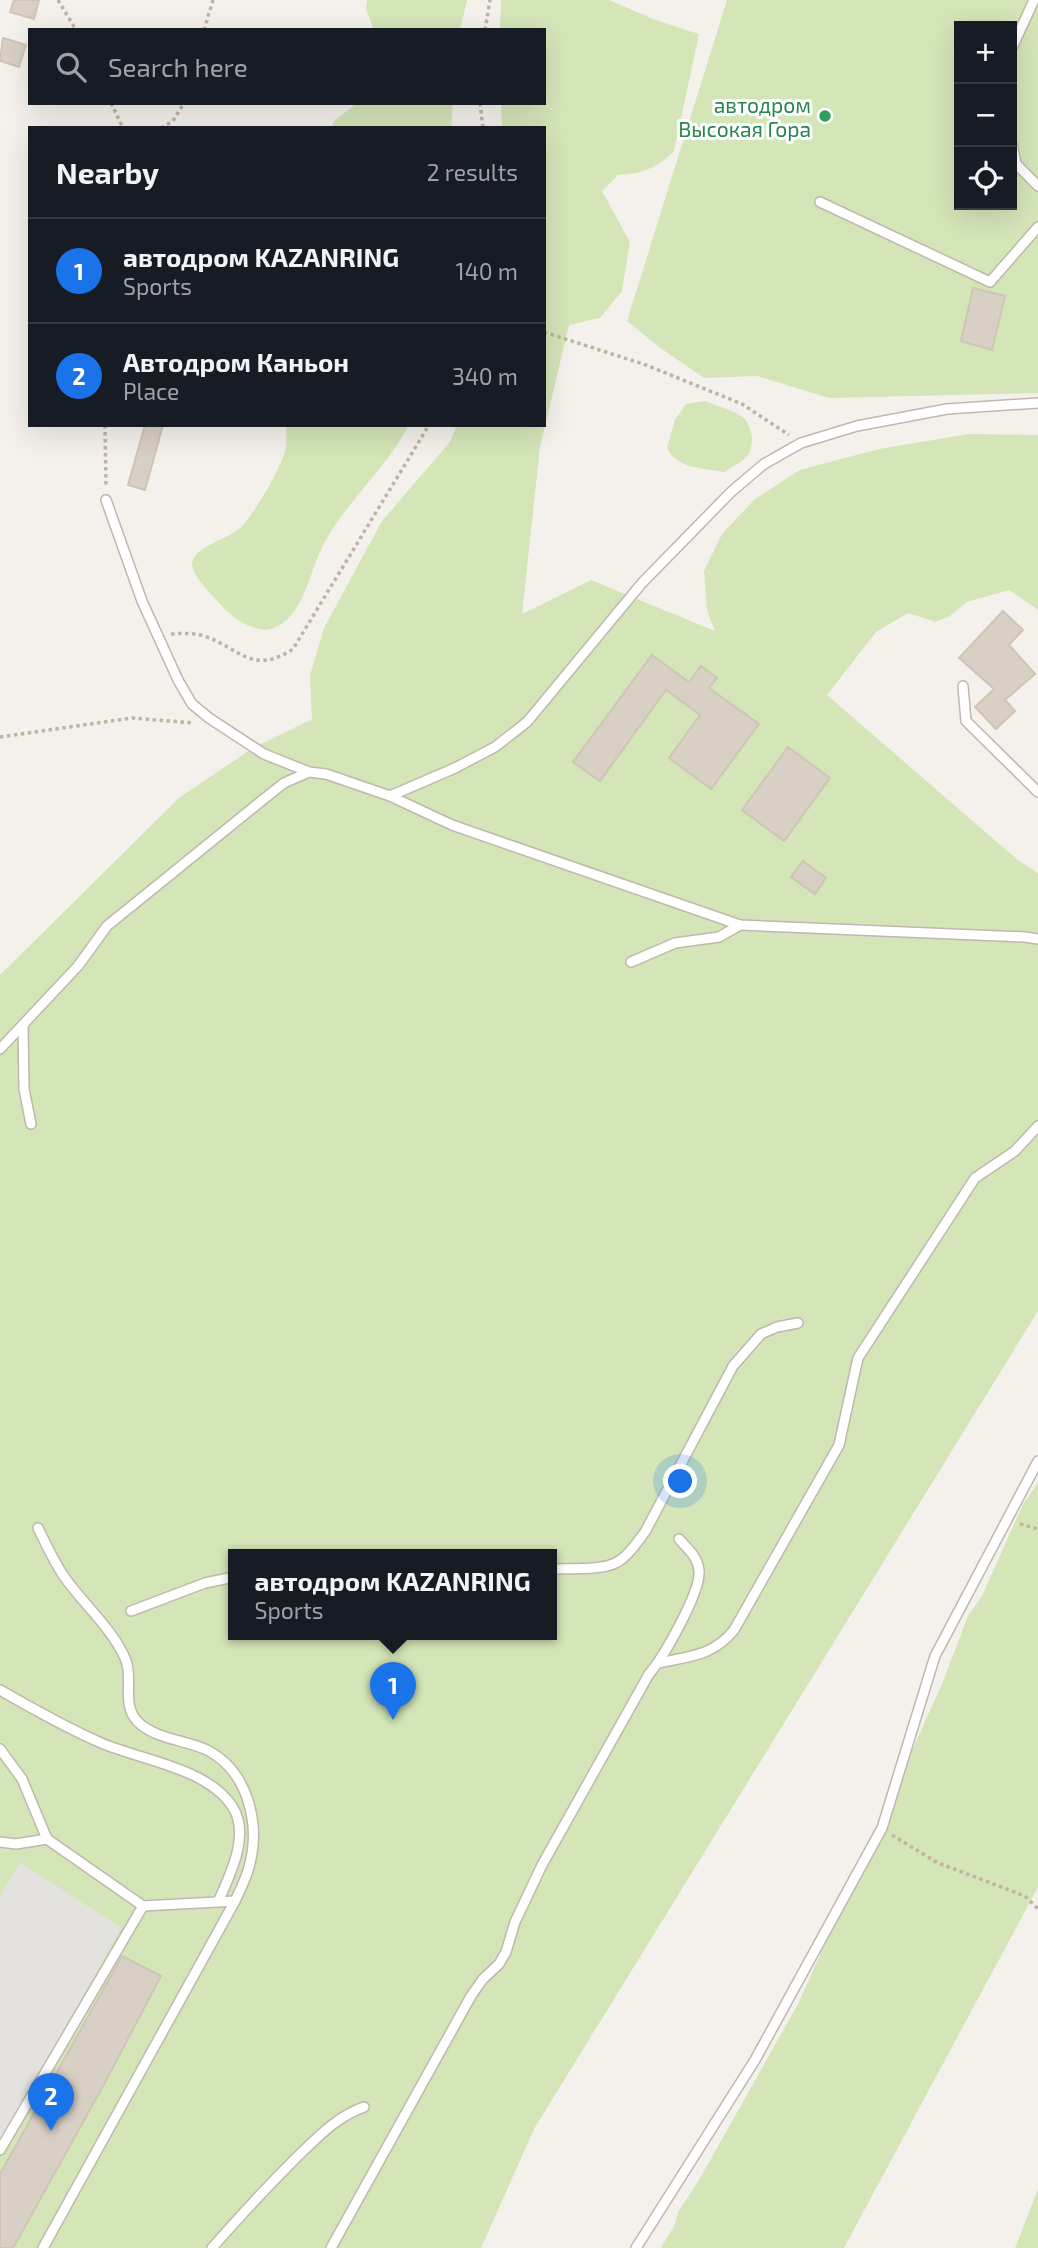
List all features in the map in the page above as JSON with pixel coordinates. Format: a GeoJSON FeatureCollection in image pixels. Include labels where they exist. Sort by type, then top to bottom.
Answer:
{"type":"FeatureCollection","features":[{"type":"Feature","properties":{"kind":"lane"},"geometry":{"type":"LineString","coordinates":[[1017,37],[1034,0]]}},
{"type":"Feature","properties":{"kind":"lane"},"geometry":{"type":"LineString","coordinates":[[1013,147],[1016,164],[1038,186]]}},
{"type":"Feature","properties":{"kind":"lane"},"geometry":{"type":"LineString","coordinates":[[820,202],[990,282],[1038,227]]}},
{"type":"Feature","properties":{"kind":"lane"},"geometry":{"type":"LineString","coordinates":[[390,796],[455,768],[495,747],[527,722],[642,583],[731,492],[764,464],[801,443],[857,426],[947,408],[1038,402]]}},
{"type":"Feature","properties":{"kind":"lane"},"geometry":{"type":"LineString","coordinates":[[106,500],[142,601],[178,680],[192,704],[264,754],[309,772],[326,774],[390,796],[452,825],[740,925],[1038,939]]}},
{"type":"Feature","properties":{"kind":"lane"},"geometry":{"type":"LineString","coordinates":[[964,685],[966,721],[1038,792]]}},
{"type":"Feature","properties":{"kind":"lane"},"geometry":{"type":"LineString","coordinates":[[0,1049],[78,966],[107,926],[284,783],[309,772]]}},
{"type":"Feature","properties":{"kind":"lane"},"geometry":{"type":"LineString","coordinates":[[631,962],[674,943],[719,937],[740,925]]}},
{"type":"Feature","properties":{"kind":"lane"},"geometry":{"type":"LineString","coordinates":[[23,1025],[24,1088],[31,1124]]}},
{"type":"Feature","properties":{"kind":"lane"},"geometry":{"type":"LineString","coordinates":[[659,1663],[709,1651],[722,1645],[734,1630],[839,1445],[858,1357],[975,1178],[1015,1151],[1038,1126]]}},
{"type":"Feature","properties":{"kind":"lane"},"geometry":{"type":"LineString","coordinates":[[557,1569],[616,1564],[628,1553],[645,1532],[733,1366],[761,1334],[777,1327],[798,1323]]}},
{"type":"Feature","properties":{"kind":"lane"},"geometry":{"type":"LineString","coordinates":[[636,2248],[755,2060],[882,1828],[935,1656],[1038,1461]]}},
{"type":"Feature","properties":{"kind":"lane"},"geometry":{"type":"LineString","coordinates":[[38,1528],[63,1575],[126,1658],[129,1668],[129,1706],[138,1723],[150,1731],[207,1751],[221,1759],[240,1782],[251,1814],[252,1849],[246,1877],[235,1901],[43,2248]]}},
{"type":"Feature","properties":{"kind":"lane"},"geometry":{"type":"LineString","coordinates":[[331,2248],[471,1996],[506,1952],[515,1922],[542,1865],[649,1674],[659,1663],[699,1581],[696,1558],[679,1539]]}},
{"type":"Feature","properties":{"kind":"lane"},"geometry":{"type":"LineString","coordinates":[[131,1611],[205,1583],[228,1578]]}},
{"type":"Feature","properties":{"kind":"lane"},"geometry":{"type":"LineString","coordinates":[[0,1690],[102,1744],[177,1769],[211,1785],[233,1807],[239,1829],[239,1849],[218,1902]]}},
{"type":"Feature","properties":{"kind":"lane"},"geometry":{"type":"LineString","coordinates":[[0,1749],[22,1779],[47,1839],[143,1906],[235,1901]]}},
{"type":"Feature","properties":{"kind":"lane"},"geometry":{"type":"LineString","coordinates":[[0,1842],[16,1844],[47,1839]]}},
{"type":"Feature","properties":{"kind":"lane"},"geometry":{"type":"LineString","coordinates":[[0,2150],[143,1906]]}},
{"type":"Feature","properties":{"kind":"lane"},"geometry":{"type":"LineString","coordinates":[[212,2248],[260,2193],[331,2124],[346,2113],[364,2107]]}},
{"type":"Feature","properties":{"kind":"path"},"geometry":{"type":"LineString","coordinates":[[58,0],[75,28]]}},
{"type":"Feature","properties":{"kind":"path"},"geometry":{"type":"LineString","coordinates":[[205,28],[213,0]]}},
{"type":"Feature","properties":{"kind":"path"},"geometry":{"type":"LineString","coordinates":[[485,28],[490,0]]}},
{"type":"Feature","properties":{"kind":"path"},"geometry":{"type":"LineString","coordinates":[[112,105],[122,126]]}},
{"type":"Feature","properties":{"kind":"path"},"geometry":{"type":"LineString","coordinates":[[164,126],[173,121],[183,105]]}},
{"type":"Feature","properties":{"kind":"path"},"geometry":{"type":"LineString","coordinates":[[480,105],[483,126]]}},
{"type":"Feature","properties":{"kind":"path"},"geometry":{"type":"LineString","coordinates":[[546,333],[646,365],[742,404],[801,443]]}},
{"type":"Feature","properties":{"kind":"path"},"geometry":{"type":"LineString","coordinates":[[105,427],[106,500]]}},
{"type":"Feature","properties":{"kind":"path"},"geometry":{"type":"LineString","coordinates":[[158,635],[186,633],[205,637],[249,660],[278,659],[293,649],[428,427]]}},
{"type":"Feature","properties":{"kind":"path"},"geometry":{"type":"LineString","coordinates":[[0,737],[132,718],[191,724],[209,718]]}},
{"type":"Feature","properties":{"kind":"path"},"geometry":{"type":"LineString","coordinates":[[1006,1521],[1038,1529]]}},
{"type":"Feature","properties":{"kind":"path"},"geometry":{"type":"LineString","coordinates":[[882,1828],[938,1863],[1025,1896],[1038,1909]]}},
{"type":"Feature","properties":{"kind":"green space"},"geometry":{"type":"Polygon","coordinates":[[[367,0],[467,0],[460,28],[373,28],[366,9],[367,0]]]}},
{"type":"Feature","properties":{"kind":"green space"},"geometry":{"type":"Polygon","coordinates":[[[501,0],[609,0],[653,19],[699,34],[674,151],[649,169],[618,175],[602,191],[630,242],[622,291],[600,318],[569,325],[546,422],[546,126],[502,126],[501,105],[546,105],[546,28],[500,28],[501,0]]]}},
{"type":"Feature","properties":{"kind":"green space","name":"автодром Высокая Гора"},"geometry":{"type":"Polygon","coordinates":[[[727,0],[1038,0],[1038,393],[829,398],[757,376],[704,378],[627,321],[727,0]]]}},
{"type":"Feature","properties":{"kind":"green space"},"geometry":{"type":"Polygon","coordinates":[[[354,105],[453,105],[451,126],[332,126],[334,121],[354,105]]]}},
{"type":"Feature","properties":{"kind":"green space"},"geometry":{"type":"Polygon","coordinates":[[[705,401],[741,416],[750,429],[752,440],[747,456],[724,472],[684,464],[671,455],[667,448],[675,420],[686,404],[705,401]]]}},
{"type":"Feature","properties":{"kind":"green space"},"geometry":{"type":"Polygon","coordinates":[[[286,427],[408,427],[388,458],[329,536],[298,605],[284,623],[267,630],[245,624],[227,611],[199,580],[192,563],[199,552],[242,526],[274,477],[284,456],[286,427]]]}},
{"type":"Feature","properties":{"kind":"green space"},"geometry":{"type":"Polygon","coordinates":[[[456,427],[545,427],[540,447],[522,614],[591,580],[715,631],[707,611],[704,571],[722,534],[755,499],[800,470],[879,449],[969,434],[1038,435],[1038,610],[1009,590],[967,602],[950,616],[936,622],[908,613],[876,632],[827,695],[1019,861],[1038,873],[1038,1311],[534,2129],[481,2248],[0,2248],[0,975],[180,797],[253,748],[312,719],[310,675],[324,628],[382,521],[450,442],[456,427]]]}},
{"type":"Feature","properties":{"kind":"green space"},"geometry":{"type":"Polygon","coordinates":[[[1038,1483],[1038,1887],[844,2248],[661,2248],[675,2224],[678,2212],[699,2180],[798,2004],[942,1684],[968,1616],[982,1596],[1023,1504],[1038,1483]]]}},
{"type":"Feature","properties":{"kind":"green space"},"geometry":{"type":"Polygon","coordinates":[[[1038,2189],[1038,2248],[1015,2248],[1038,2189]]]}},
{"type":"Feature","properties":{"kind":"shaded area"},"geometry":{"type":"Polygon","coordinates":[[[20,1862],[121,1928],[0,2144],[0,1897],[20,1862]]]}},
{"type":"Feature","properties":{"kind":"building"},"geometry":{"type":"Polygon","coordinates":[[[14,0],[39,0],[34,19],[10,12],[14,0]]]}},
{"type":"Feature","properties":{"kind":"building"},"geometry":{"type":"Polygon","coordinates":[[[3,38],[26,45],[19,67],[0,61],[3,38]]]}},
{"type":"Feature","properties":{"kind":"building"},"geometry":{"type":"Polygon","coordinates":[[[973,288],[1005,296],[992,350],[961,341],[973,288]]]}},
{"type":"Feature","properties":{"kind":"building"},"geometry":{"type":"Polygon","coordinates":[[[144,427],[162,427],[145,490],[128,485],[144,427]]]}},
{"type":"Feature","properties":{"kind":"building"},"geometry":{"type":"Polygon","coordinates":[[[1003,611],[1023,630],[1009,645],[1035,674],[1005,700],[1015,711],[996,729],[975,707],[994,689],[959,658],[1003,611]]]}},
{"type":"Feature","properties":{"kind":"building"},"geometry":{"type":"Polygon","coordinates":[[[652,655],[689,682],[701,666],[717,678],[709,688],[759,724],[711,789],[669,758],[700,715],[666,690],[600,781],[573,762],[652,655]]]}},
{"type":"Feature","properties":{"kind":"building"},"geometry":{"type":"Polygon","coordinates":[[[788,747],[830,778],[784,841],[742,810],[788,747]]]}},
{"type":"Feature","properties":{"kind":"building"},"geometry":{"type":"Polygon","coordinates":[[[803,861],[826,878],[815,894],[791,877],[803,861]]]}},
{"type":"Feature","properties":{"kind":"building"},"geometry":{"type":"Polygon","coordinates":[[[122,1956],[161,1976],[13,2248],[0,2248],[0,2174],[122,1956]]]}},
{"type":"Feature","properties":{"kind":"place","name":"автодром Высокая Гора"},"geometry":{"type":"Point","coordinates":[825,116]}},
{"type":"Feature","properties":{"kind":"place","name":"автодром KAZANRING"},"geometry":{"type":"Point","coordinates":[393,1720]}},
{"type":"Feature","properties":{"kind":"place","name":"Автодром Каньон"},"geometry":{"type":"Point","coordinates":[51,2131]}}]}
